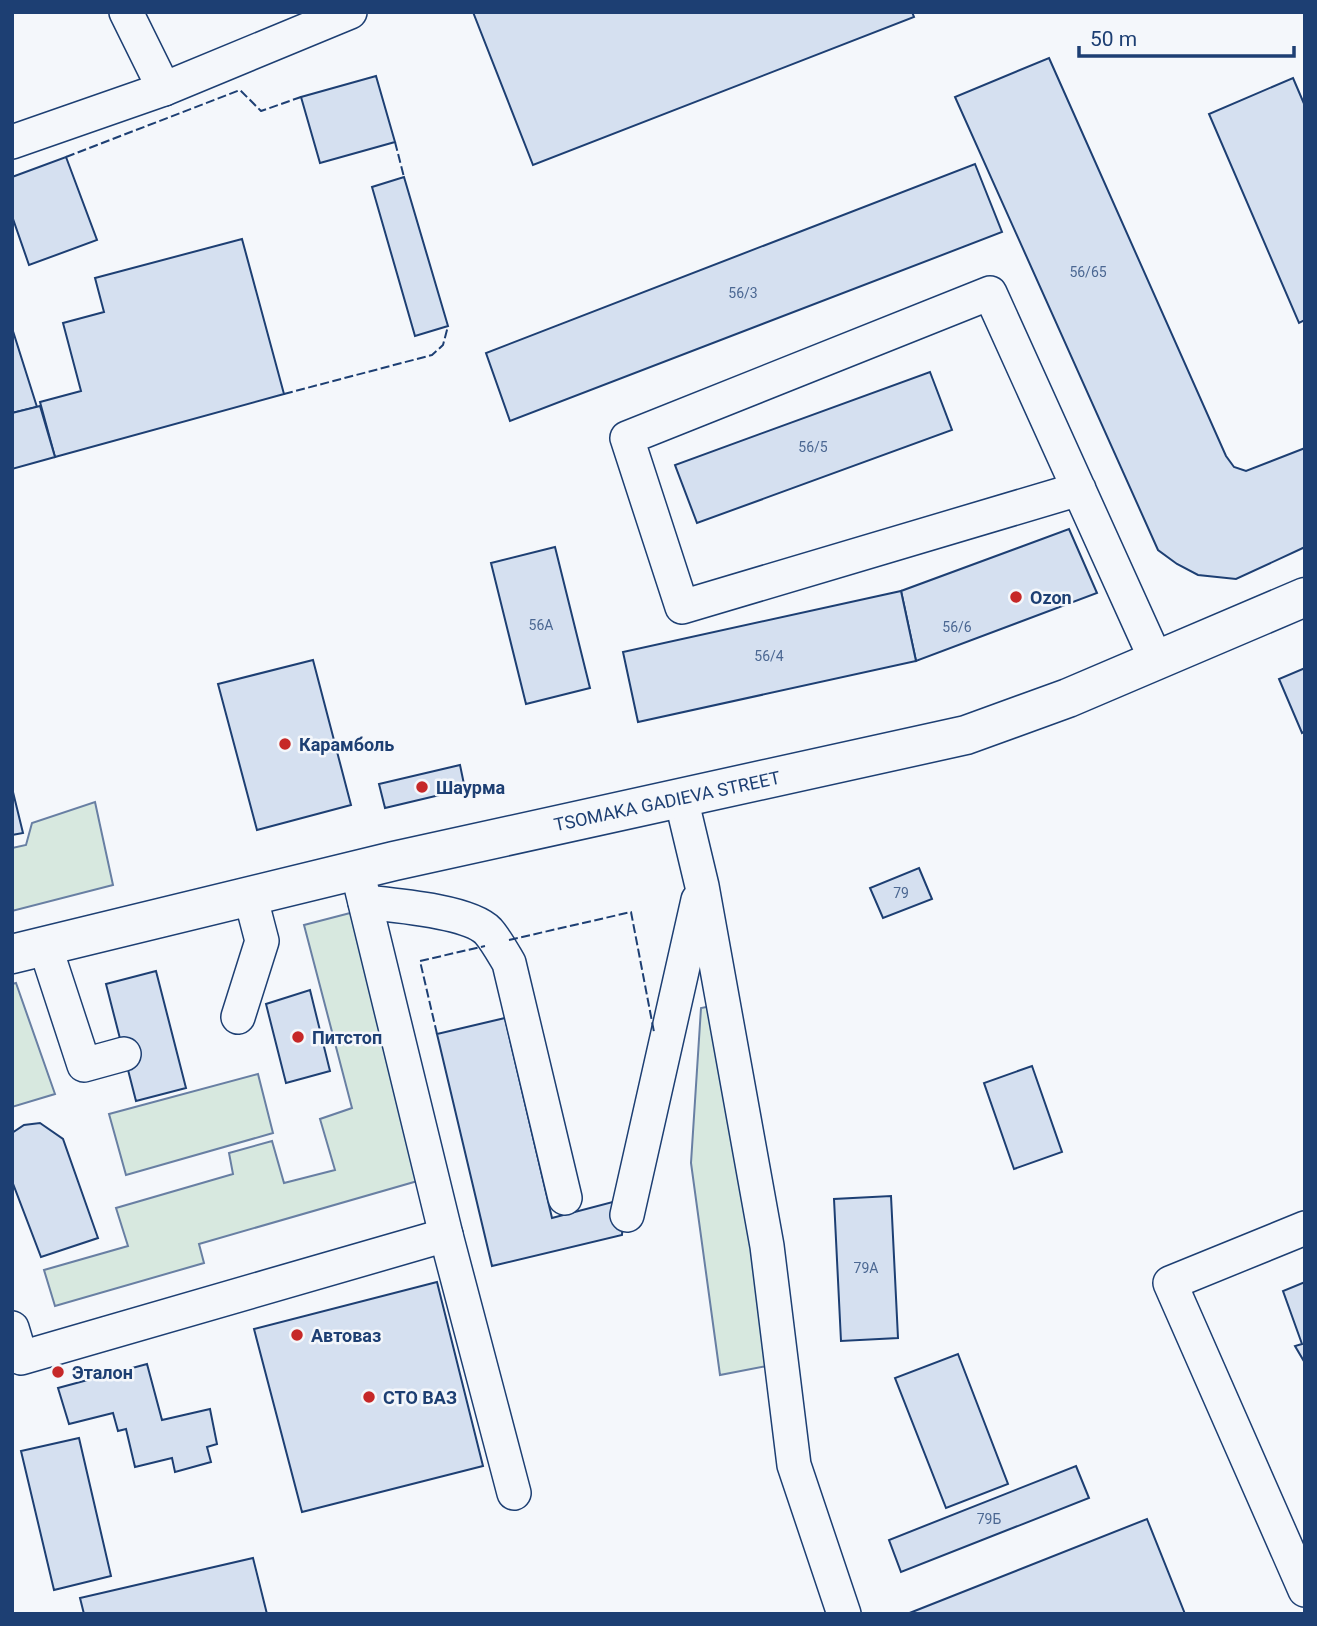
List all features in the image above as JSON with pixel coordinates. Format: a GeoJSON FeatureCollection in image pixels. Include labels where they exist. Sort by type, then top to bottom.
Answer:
{"type":"FeatureCollection","features":[{"type":"Feature","properties":{"kind":"main road","name":"TSOMAKA GADIEVA STREET"},"geometry":{"type":"LineString","coordinates":[[28,950],[250,895],[361,886],[681,798],[966,734],[1068,698],[1305,597]]}},
{"type":"Feature","properties":{"kind":"street"},"geometry":{"type":"LineString","coordinates":[[126,12],[164,89]]}},
{"type":"Feature","properties":{"kind":"street"},"geometry":{"type":"LineString","coordinates":[[12,142],[164,89],[350,12]]}},
{"type":"Feature","properties":{"kind":"street"},"geometry":{"type":"LineString","coordinates":[[1079,489],[682,607],[627,438],[990,293],[1079,489],[1156,660]]}},
{"type":"Feature","properties":{"kind":"street"},"geometry":{"type":"LineString","coordinates":[[681,798],[702,886],[767,1246],[794,1465],[844,1614]]}},
{"type":"Feature","properties":{"kind":"street"},"geometry":{"type":"LineString","coordinates":[[361,886],[452,915],[486,929],[496,943],[509,963],[565,1198]]}},
{"type":"Feature","properties":{"kind":"street"},"geometry":{"type":"LineString","coordinates":[[361,886],[446,1235],[514,1493]]}},
{"type":"Feature","properties":{"kind":"street"},"geometry":{"type":"LineString","coordinates":[[627,1215],[702,886]]}},
{"type":"Feature","properties":{"kind":"street"},"geometry":{"type":"LineString","coordinates":[[238,1017],[262,941],[250,895]]}},
{"type":"Feature","properties":{"kind":"street"},"geometry":{"type":"LineString","coordinates":[[28,950],[84,1065],[124,1054]]}},
{"type":"Feature","properties":{"kind":"street"},"geometry":{"type":"LineString","coordinates":[[1305,1228],[1170,1283],[1305,1590]]}},
{"type":"Feature","properties":{"kind":"street"},"geometry":{"type":"LineString","coordinates":[[15,1349],[446,1235]]}},
{"type":"Feature","properties":{"kind":"shaded area"},"geometry":{"type":"Polygon","coordinates":[[[95,802],[113,885],[12,911],[12,848],[26,845],[32,823],[95,802]]]}},
{"type":"Feature","properties":{"kind":"shaded area"},"geometry":{"type":"Polygon","coordinates":[[[354,912],[421,1180],[199,1244],[204,1263],[55,1306],[44,1270],[128,1246],[116,1208],[233,1174],[229,1153],[272,1141],[284,1183],[335,1170],[320,1119],[352,1108],[304,925],[354,912]]]}},
{"type":"Feature","properties":{"kind":"shaded area"},"geometry":{"type":"Polygon","coordinates":[[[16,983],[55,1094],[12,1107],[12,984],[16,983]]]}},
{"type":"Feature","properties":{"kind":"shaded area"},"geometry":{"type":"Polygon","coordinates":[[[722,1004],[772,1365],[720,1375],[691,1163],[701,1008],[722,1004]]]}},
{"type":"Feature","properties":{"kind":"shaded area"},"geometry":{"type":"Polygon","coordinates":[[[258,1074],[273,1133],[126,1175],[109,1114],[258,1074]]]}},
{"type":"Feature","properties":{"kind":"building"},"geometry":{"type":"Polygon","coordinates":[[[473,12],[912,12],[914,17],[533,165],[473,12]]]}},
{"type":"Feature","properties":{"kind":"building"},"geometry":{"type":"Polygon","coordinates":[[[1049,58],[1226,456],[1234,467],[1246,471],[1305,448],[1305,547],[1236,579],[1198,575],[1158,550],[955,97],[1049,58]]]}},
{"type":"Feature","properties":{"kind":"building"},"geometry":{"type":"Polygon","coordinates":[[[376,76],[395,142],[320,163],[301,97],[376,76]]]}},
{"type":"Feature","properties":{"kind":"building"},"geometry":{"type":"Polygon","coordinates":[[[1293,78],[1305,106],[1305,320],[1299,323],[1209,114],[1293,78]]]}},
{"type":"Feature","properties":{"kind":"building"},"geometry":{"type":"Polygon","coordinates":[[[66,157],[97,240],[29,265],[12,216],[12,177],[66,157]]]}},
{"type":"Feature","properties":{"kind":"building"},"geometry":{"type":"Polygon","coordinates":[[[975,164],[1002,232],[510,421],[486,353],[975,164]]]}},
{"type":"Feature","properties":{"kind":"building"},"geometry":{"type":"Polygon","coordinates":[[[404,177],[448,326],[415,336],[372,187],[404,177]]]}},
{"type":"Feature","properties":{"kind":"building"},"geometry":{"type":"Polygon","coordinates":[[[242,239],[284,394],[55,457],[40,402],[81,391],[63,323],[104,312],[95,278],[242,239]]]}},
{"type":"Feature","properties":{"kind":"building"},"geometry":{"type":"Polygon","coordinates":[[[12,328],[37,407],[12,413],[12,328]]]}},
{"type":"Feature","properties":{"kind":"building"},"geometry":{"type":"Polygon","coordinates":[[[930,372],[952,430],[697,523],[675,465],[930,372]]]}},
{"type":"Feature","properties":{"kind":"building"},"geometry":{"type":"Polygon","coordinates":[[[40,406],[55,457],[12,469],[12,413],[40,406]]]}},
{"type":"Feature","properties":{"kind":"building"},"geometry":{"type":"Polygon","coordinates":[[[1069,529],[1097,593],[916,661],[901,591],[1069,529]]]}},
{"type":"Feature","properties":{"kind":"building"},"geometry":{"type":"Polygon","coordinates":[[[555,547],[590,688],[526,704],[491,563],[555,547]]]}},
{"type":"Feature","properties":{"kind":"building"},"geometry":{"type":"Polygon","coordinates":[[[901,591],[916,661],[638,722],[623,652],[901,591]]]}},
{"type":"Feature","properties":{"kind":"building","name":"Карамболь"},"geometry":{"type":"Polygon","coordinates":[[[313,660],[351,805],[257,830],[218,684],[313,660]]]}},
{"type":"Feature","properties":{"kind":"building"},"geometry":{"type":"Polygon","coordinates":[[[1305,668],[1305,731],[1302,733],[1279,679],[1305,668]]]}},
{"type":"Feature","properties":{"kind":"building","name":"Шаурма"},"geometry":{"type":"Polygon","coordinates":[[[460,765],[465,789],[385,808],[379,784],[460,765]]]}},
{"type":"Feature","properties":{"kind":"building"},"geometry":{"type":"Polygon","coordinates":[[[12,788],[23,833],[12,835],[12,788]]]}},
{"type":"Feature","properties":{"kind":"building"},"geometry":{"type":"Polygon","coordinates":[[[919,868],[932,899],[883,918],[870,888],[919,868]]]}},
{"type":"Feature","properties":{"kind":"building"},"geometry":{"type":"Polygon","coordinates":[[[156,971],[186,1088],[136,1101],[106,984],[156,971]]]}},
{"type":"Feature","properties":{"kind":"building","name":"Питстоп"},"geometry":{"type":"Polygon","coordinates":[[[310,990],[330,1071],[286,1083],[266,1004],[310,990]]]}},
{"type":"Feature","properties":{"kind":"building"},"geometry":{"type":"Polygon","coordinates":[[[505,1018],[552,1218],[624,1199],[622,1235],[492,1266],[437,1034],[505,1018]]]}},
{"type":"Feature","properties":{"kind":"building"},"geometry":{"type":"Polygon","coordinates":[[[1032,1066],[1062,1152],[1014,1169],[984,1083],[1032,1066]]]}},
{"type":"Feature","properties":{"kind":"building"},"geometry":{"type":"Polygon","coordinates":[[[40,1123],[63,1139],[98,1238],[41,1257],[12,1181],[12,1133],[24,1125],[40,1123]]]}},
{"type":"Feature","properties":{"kind":"building"},"geometry":{"type":"Polygon","coordinates":[[[891,1196],[898,1338],[841,1341],[834,1199],[891,1196]]]}},
{"type":"Feature","properties":{"kind":"building","name":"СТО ВАЗ"},"geometry":{"type":"Polygon","coordinates":[[[437,1282],[483,1466],[302,1512],[254,1329],[437,1282]]]}},
{"type":"Feature","properties":{"kind":"building"},"geometry":{"type":"Polygon","coordinates":[[[1305,1282],[1305,1363],[1295,1346],[1302,1344],[1283,1291],[1305,1282]]]}},
{"type":"Feature","properties":{"kind":"building"},"geometry":{"type":"Polygon","coordinates":[[[958,1354],[1008,1484],[946,1508],[895,1378],[958,1354]]]}},
{"type":"Feature","properties":{"kind":"building"},"geometry":{"type":"Polygon","coordinates":[[[147,1364],[162,1420],[210,1409],[217,1444],[207,1447],[211,1462],[175,1472],[172,1458],[135,1467],[126,1429],[118,1431],[113,1413],[69,1424],[58,1388],[147,1364]]]}},
{"type":"Feature","properties":{"kind":"building"},"geometry":{"type":"Polygon","coordinates":[[[79,1438],[111,1576],[54,1590],[21,1451],[79,1438]]]}},
{"type":"Feature","properties":{"kind":"building"},"geometry":{"type":"Polygon","coordinates":[[[1076,1466],[1089,1498],[901,1572],[889,1540],[1076,1466]]]}},
{"type":"Feature","properties":{"kind":"building"},"geometry":{"type":"Polygon","coordinates":[[[1147,1519],[1185,1614],[907,1614],[1147,1519]]]}},
{"type":"Feature","properties":{"kind":"building"},"geometry":{"type":"Polygon","coordinates":[[[253,1558],[267,1614],[84,1614],[80,1598],[253,1558]]]}},
{"type":"Feature","properties":{"kind":"fence"},"geometry":{"type":"LineString","coordinates":[[66,157],[240,90],[261,111],[301,97]]}},
{"type":"Feature","properties":{"kind":"fence"},"geometry":{"type":"LineString","coordinates":[[395,142],[404,177]]}},
{"type":"Feature","properties":{"kind":"fence"},"geometry":{"type":"LineString","coordinates":[[284,394],[432,355],[443,345],[448,326]]}},
{"type":"Feature","properties":{"kind":"fence"},"geometry":{"type":"LineString","coordinates":[[509,940],[631,912],[654,1032]]}},
{"type":"Feature","properties":{"kind":"fence"},"geometry":{"type":"LineString","coordinates":[[437,1034],[420,961],[485,946]]}},
{"type":"Feature","properties":{"kind":"place","name":"Ozon"},"geometry":{"type":"Point","coordinates":[1016,597]}},
{"type":"Feature","properties":{"kind":"place","name":"Карамболь"},"geometry":{"type":"Point","coordinates":[285,744]}},
{"type":"Feature","properties":{"kind":"place","name":"Шаурма"},"geometry":{"type":"Point","coordinates":[422,787]}},
{"type":"Feature","properties":{"kind":"place","name":"Питстоп"},"geometry":{"type":"Point","coordinates":[298,1037]}},
{"type":"Feature","properties":{"kind":"place","name":"Автоваз"},"geometry":{"type":"Point","coordinates":[297,1335]}},
{"type":"Feature","properties":{"kind":"place","name":"Эталон"},"geometry":{"type":"Point","coordinates":[58,1372]}},
{"type":"Feature","properties":{"kind":"place","name":"СТО ВАЗ"},"geometry":{"type":"Point","coordinates":[369,1397]}}]}
